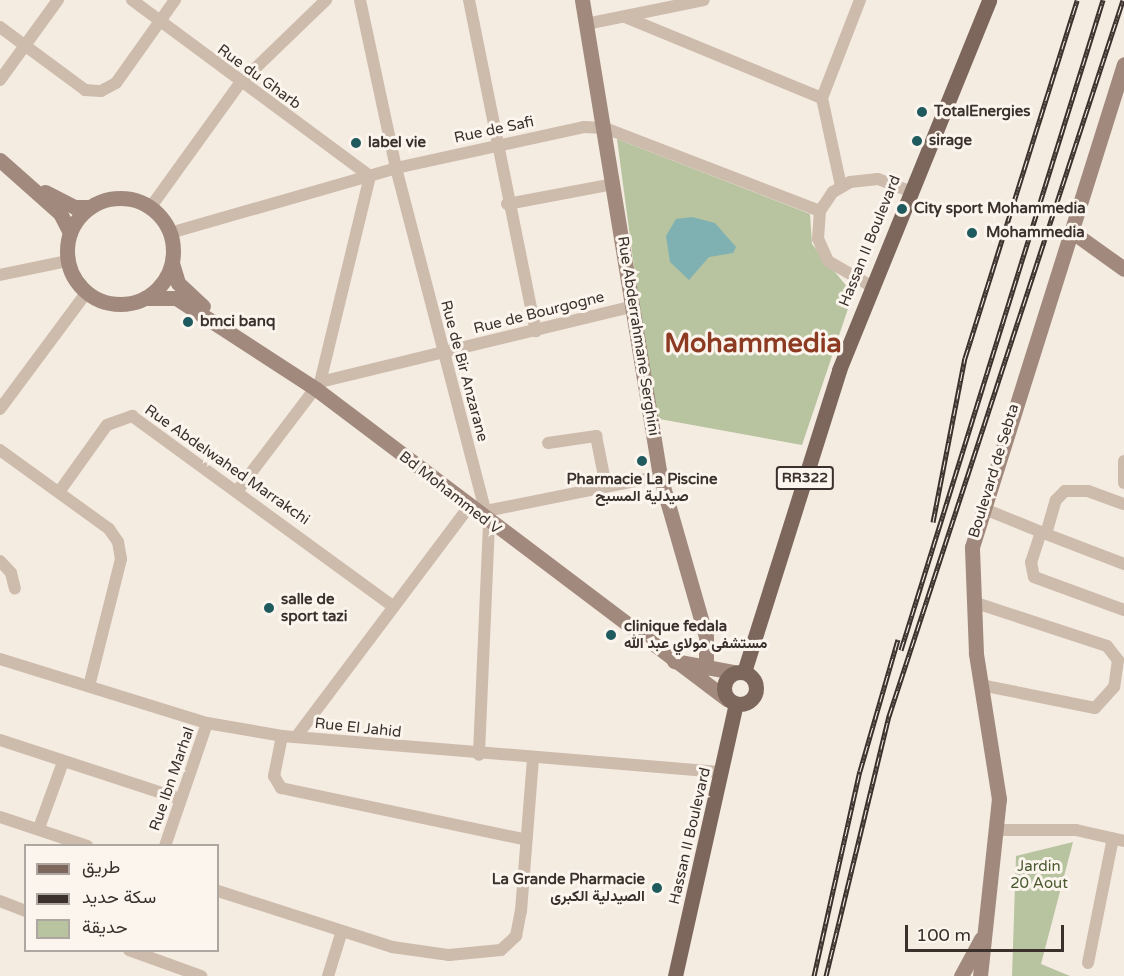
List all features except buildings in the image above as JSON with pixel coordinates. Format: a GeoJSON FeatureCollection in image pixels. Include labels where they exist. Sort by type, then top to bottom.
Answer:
{"type":"FeatureCollection","features":[{"type":"Feature","properties":{"kind":"main road","name":"Hassan II Boulevard"},"geometry":{"type":"LineString","coordinates":[[739,672],[838,370],[989,0]]}},
{"type":"Feature","properties":{"kind":"main road"},"geometry":{"type":"LineString","coordinates":[[731,701],[747,703],[757,689],[739,672]]}},
{"type":"Feature","properties":{"kind":"main road","name":"RR322"},"geometry":{"type":"LineString","coordinates":[[731,701],[724,684],[739,672]]}},
{"type":"Feature","properties":{"kind":"main road","name":"Hassan II Boulevard"},"geometry":{"type":"LineString","coordinates":[[675,976],[723,772],[731,701]]}},
{"type":"Feature","properties":{"kind":"street"},"geometry":{"type":"LineString","coordinates":[[0,80],[58,0]]}},
{"type":"Feature","properties":{"kind":"street","name":"Rue du Gharb"},"geometry":{"type":"LineString","coordinates":[[132,0],[240,83],[370,176]]}},
{"type":"Feature","properties":{"kind":"street"},"geometry":{"type":"LineString","coordinates":[[0,27],[85,90],[101,91],[116,83],[175,0]]}},
{"type":"Feature","properties":{"kind":"street"},"geometry":{"type":"LineString","coordinates":[[150,208],[240,83],[326,0]]}},
{"type":"Feature","properties":{"kind":"street","name":"Rue de Bir Anzarane"},"geometry":{"type":"LineString","coordinates":[[360,0],[396,168],[487,518],[479,755]]}},
{"type":"Feature","properties":{"kind":"street"},"geometry":{"type":"LineString","coordinates":[[470,0],[507,204],[536,331]]}},
{"type":"Feature","properties":{"kind":"street","name":"Rue Abderrahmane Serghini"},"geometry":{"type":"LineString","coordinates":[[582,0],[605,128],[660,476],[706,636],[706,668]]}},
{"type":"Feature","properties":{"kind":"street"},"geometry":{"type":"LineString","coordinates":[[586,24],[704,0]]}},
{"type":"Feature","properties":{"kind":"street"},"geometry":{"type":"LineString","coordinates":[[840,186],[822,98],[860,0]]}},
{"type":"Feature","properties":{"kind":"street"},"geometry":{"type":"LineString","coordinates":[[625,17],[822,98]]}},
{"type":"Feature","properties":{"kind":"street","name":"Boulevard de Sebta"},"geometry":{"type":"LineString","coordinates":[[980,976],[1000,831],[994,753],[981,685],[973,602],[972,547],[982,508],[1124,66]]}},
{"type":"Feature","properties":{"kind":"street","name":"Rue de Safi"},"geometry":{"type":"LineString","coordinates":[[170,233],[396,168],[496,143],[605,128],[820,211]]}},
{"type":"Feature","properties":{"kind":"street"},"geometry":{"type":"LineString","coordinates":[[0,160],[29,183],[64,218],[70,233],[67,261],[86,293],[115,304],[145,298],[172,263],[170,233],[150,208],[127,199],[90,207],[75,207],[29,183]]}},
{"type":"Feature","properties":{"kind":"street"},"geometry":{"type":"LineString","coordinates":[[238,490],[318,385],[370,176]]}},
{"type":"Feature","properties":{"kind":"street"},"geometry":{"type":"LineString","coordinates":[[871,286],[828,261],[818,239],[820,211],[840,186],[869,178],[910,191]]}},
{"type":"Feature","properties":{"kind":"street"},"geometry":{"type":"LineString","coordinates":[[507,204],[614,184]]}},
{"type":"Feature","properties":{"kind":"street"},"geometry":{"type":"LineString","coordinates":[[70,233],[90,207]]}},
{"type":"Feature","properties":{"kind":"street"},"geometry":{"type":"LineString","coordinates":[[1071,231],[1124,269]]}},
{"type":"Feature","properties":{"kind":"street"},"geometry":{"type":"LineString","coordinates":[[0,275],[67,261]]}},
{"type":"Feature","properties":{"kind":"street","name":"Bd Mohammed V"},"geometry":{"type":"LineString","coordinates":[[172,263],[178,283],[227,329]]}},
{"type":"Feature","properties":{"kind":"street"},"geometry":{"type":"LineString","coordinates":[[0,409],[86,293]]}},
{"type":"Feature","properties":{"kind":"street","name":"Bd Mohammed V"},"geometry":{"type":"LineString","coordinates":[[145,298],[170,295],[318,385],[468,508],[487,518],[672,660],[731,701]]}},
{"type":"Feature","properties":{"kind":"street","name":"Rue de Bourgogne"},"geometry":{"type":"LineString","coordinates":[[318,385],[634,306]]}},
{"type":"Feature","properties":{"kind":"street","name":"Rue Abdelwahed Marrakchi"},"geometry":{"type":"LineString","coordinates":[[60,492],[107,425],[132,416],[238,490],[391,605]]}},
{"type":"Feature","properties":{"kind":"street"},"geometry":{"type":"LineString","coordinates":[[548,443],[596,436],[606,486]]}},
{"type":"Feature","properties":{"kind":"street"},"geometry":{"type":"LineString","coordinates":[[0,450],[109,529],[120,546],[89,686]]}},
{"type":"Feature","properties":{"kind":"street"},"geometry":{"type":"LineString","coordinates":[[1124,461],[1124,483]]}},
{"type":"Feature","properties":{"kind":"street"},"geometry":{"type":"LineString","coordinates":[[487,518],[606,486],[660,476]]}},
{"type":"Feature","properties":{"kind":"street"},"geometry":{"type":"LineString","coordinates":[[1124,504],[1088,491],[1065,492],[1056,500],[1031,562],[1034,577],[1124,610]]}},
{"type":"Feature","properties":{"kind":"street"},"geometry":{"type":"LineString","coordinates":[[296,737],[391,605],[468,508]]}},
{"type":"Feature","properties":{"kind":"street"},"geometry":{"type":"LineString","coordinates":[[982,508],[1124,564]]}},
{"type":"Feature","properties":{"kind":"street"},"geometry":{"type":"LineString","coordinates":[[0,561],[11,573],[15,589]]}},
{"type":"Feature","properties":{"kind":"street"},"geometry":{"type":"LineString","coordinates":[[973,602],[1107,646],[1118,660],[1110,694],[1095,708],[981,685]]}},
{"type":"Feature","properties":{"kind":"street","name":"Rue El Jahid"},"geometry":{"type":"LineString","coordinates":[[0,659],[207,723],[282,736],[479,755],[723,772]]}},
{"type":"Feature","properties":{"kind":"street","name":"Bd Mohammed V"},"geometry":{"type":"LineString","coordinates":[[672,660],[706,668],[739,672]]}},
{"type":"Feature","properties":{"kind":"street","name":"Rue Ibn Marhal"},"geometry":{"type":"LineString","coordinates":[[166,844],[207,723]]}},
{"type":"Feature","properties":{"kind":"street"},"geometry":{"type":"LineString","coordinates":[[282,736],[274,776],[280,788],[524,839]]}},
{"type":"Feature","properties":{"kind":"street"},"geometry":{"type":"LineString","coordinates":[[0,740],[180,799]]}},
{"type":"Feature","properties":{"kind":"street"},"geometry":{"type":"LineString","coordinates":[[219,891],[341,934],[449,955],[501,950],[517,932],[533,757]]}},
{"type":"Feature","properties":{"kind":"street"},"geometry":{"type":"LineString","coordinates":[[39,828],[63,762]]}},
{"type":"Feature","properties":{"kind":"street"},"geometry":{"type":"LineString","coordinates":[[0,817],[82,844]]}},
{"type":"Feature","properties":{"kind":"street"},"geometry":{"type":"LineString","coordinates":[[1000,831],[1076,830],[1118,840],[1088,963]]}},
{"type":"Feature","properties":{"kind":"street"},"geometry":{"type":"LineString","coordinates":[[0,902],[24,910]]}},
{"type":"Feature","properties":{"kind":"street","name":"Boulevard de Sebta"},"geometry":{"type":"LineString","coordinates":[[961,976],[986,928]]}},
{"type":"Feature","properties":{"kind":"street"},"geometry":{"type":"LineString","coordinates":[[328,976],[341,934]]}},
{"type":"Feature","properties":{"kind":"street"},"geometry":{"type":"LineString","coordinates":[[132,952],[201,976]]}},
{"type":"Feature","properties":{"kind":"green space"},"geometry":{"type":"Polygon","coordinates":[[[617,139],[810,214],[812,244],[853,294],[802,445],[654,418],[617,139]]]}},
{"type":"Feature","properties":{"kind":"green space","name":"Jardin 20 Aout"},"geometry":{"type":"Polygon","coordinates":[[[1073,842],[1041,964],[1070,976],[1012,976],[1016,856],[1073,842]]]}},
{"type":"Feature","properties":{"kind":"water"},"geometry":{"type":"Polygon","coordinates":[[[692,217],[715,223],[736,247],[733,253],[709,257],[689,280],[670,262],[666,236],[676,219],[692,217]]]}},
{"type":"Feature","properties":{"kind":"railway"},"geometry":{"type":"LineString","coordinates":[[933,522],[965,358],[1077,0]]}},
{"type":"Feature","properties":{"kind":"railway"},"geometry":{"type":"LineString","coordinates":[[901,650],[1103,0]]}},
{"type":"Feature","properties":{"kind":"railway"},"geometry":{"type":"LineString","coordinates":[[826,976],[889,716],[1123,0]]}},
{"type":"Feature","properties":{"kind":"railway"},"geometry":{"type":"LineString","coordinates":[[814,976],[860,771],[898,639]]}},
{"type":"Feature","properties":{"kind":"place","name":"TotalEnergies"},"geometry":{"type":"Point","coordinates":[922,112]}},
{"type":"Feature","properties":{"kind":"place","name":"sirage"},"geometry":{"type":"Point","coordinates":[917,141]}},
{"type":"Feature","properties":{"kind":"place","name":"label vie"},"geometry":{"type":"Point","coordinates":[356,143]}},
{"type":"Feature","properties":{"kind":"place","name":"City sport Mohammedia"},"geometry":{"type":"Point","coordinates":[902,209]}},
{"type":"Feature","properties":{"kind":"place","name":"Mohammedia"},"geometry":{"type":"Point","coordinates":[972,233]}},
{"type":"Feature","properties":{"kind":"place","name":"bmci banq"},"geometry":{"type":"Point","coordinates":[188,322]}},
{"type":"Feature","properties":{"kind":"place","name":"Pharmacie La Piscine صيدلية المسبح"},"geometry":{"type":"Point","coordinates":[642,461]}},
{"type":"Feature","properties":{"kind":"place","name":"salle de sport tazi"},"geometry":{"type":"Point","coordinates":[269,608]}},
{"type":"Feature","properties":{"kind":"place","name":"clinique fedala مستشفى مولاي عبد الله"},"geometry":{"type":"Point","coordinates":[611,635]}},
{"type":"Feature","properties":{"kind":"place","name":"La Grande Pharmacie الصيدلية الكبرى"},"geometry":{"type":"Point","coordinates":[657,888]}},
{"type":"Feature","properties":{"kind":"district","name":"Mohammedia"},"geometry":{"type":"Point","coordinates":[753,344]}}]}
